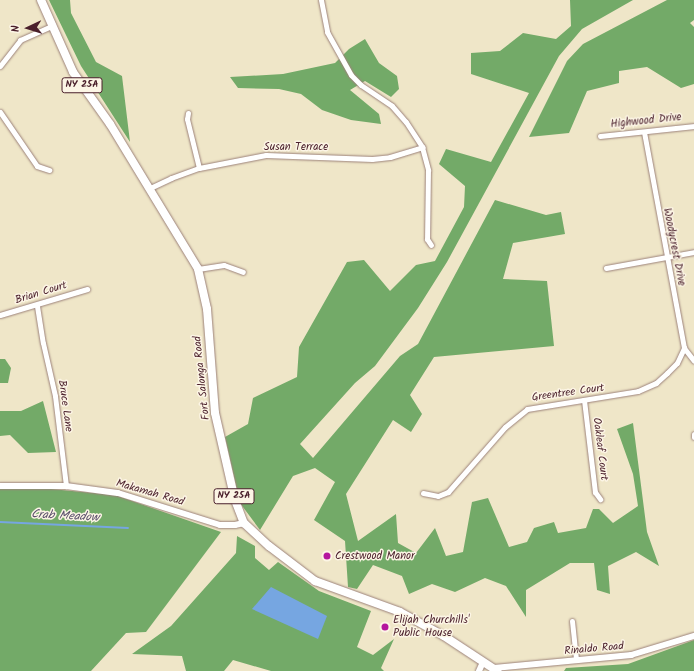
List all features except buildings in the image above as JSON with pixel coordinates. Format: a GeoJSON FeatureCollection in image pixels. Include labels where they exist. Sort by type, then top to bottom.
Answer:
{"type":"FeatureCollection","features":[{"type":"Feature","properties":{"kind":"main road","name":"Fort Salonga Road"},"geometry":{"type":"LineString","coordinates":[[41,0],[73,72],[150,188],[198,269],[207,309],[215,413],[235,500],[244,523],[269,546],[315,582],[400,612],[496,670]]}},
{"type":"Feature","properties":{"kind":"street"},"geometry":{"type":"LineString","coordinates":[[321,0],[327,32],[351,75],[361,85],[392,106],[406,122],[422,147],[428,170],[427,239],[432,246]]}},
{"type":"Feature","properties":{"kind":"street"},"geometry":{"type":"LineString","coordinates":[[0,66],[20,40],[52,26]]}},
{"type":"Feature","properties":{"kind":"street"},"geometry":{"type":"LineString","coordinates":[[0,112],[37,166],[49,170]]}},
{"type":"Feature","properties":{"kind":"street"},"geometry":{"type":"LineString","coordinates":[[188,113],[187,119],[199,168]]}},
{"type":"Feature","properties":{"kind":"street","name":"Highwood Drive"},"geometry":{"type":"LineString","coordinates":[[600,136],[694,126]]}},
{"type":"Feature","properties":{"kind":"street","name":"Woodycrest Drive"},"geometry":{"type":"LineString","coordinates":[[644,132],[666,258],[684,348],[694,361]]}},
{"type":"Feature","properties":{"kind":"street","name":"Susan Terrace"},"geometry":{"type":"LineString","coordinates":[[150,188],[171,178],[199,168],[272,155],[390,157],[422,147]]}},
{"type":"Feature","properties":{"kind":"street"},"geometry":{"type":"LineString","coordinates":[[606,268],[694,252]]}},
{"type":"Feature","properties":{"kind":"street"},"geometry":{"type":"LineString","coordinates":[[198,269],[224,265],[243,272]]}},
{"type":"Feature","properties":{"kind":"street","name":"Brian Court"},"geometry":{"type":"LineString","coordinates":[[0,315],[38,306],[87,289]]}},
{"type":"Feature","properties":{"kind":"street","name":"Bruce Lane"},"geometry":{"type":"LineString","coordinates":[[38,306],[43,343],[55,396],[66,486]]}},
{"type":"Feature","properties":{"kind":"street","name":"Greentree Court"},"geometry":{"type":"LineString","coordinates":[[423,493],[438,496],[448,492],[505,427],[527,409],[625,395],[656,383],[676,363],[684,348]]}},
{"type":"Feature","properties":{"kind":"street","name":"Oakleaf Court"},"geometry":{"type":"LineString","coordinates":[[584,400],[596,492],[600,499]]}},
{"type":"Feature","properties":{"kind":"street","name":"Makamah Road"},"geometry":{"type":"LineString","coordinates":[[0,486],[66,486],[118,493],[220,525],[235,525],[244,523]]}},
{"type":"Feature","properties":{"kind":"street"},"geometry":{"type":"LineString","coordinates":[[572,622],[576,660]]}},
{"type":"Feature","properties":{"kind":"street","name":"Rinaldo Road"},"geometry":{"type":"LineString","coordinates":[[496,670],[631,655],[694,636]]}},
{"type":"Feature","properties":{"kind":"street"},"geometry":{"type":"LineString","coordinates":[[479,671],[483,662]]}},
{"type":"Feature","properties":{"kind":"green space"},"geometry":{"type":"Polygon","coordinates":[[[49,0],[70,0],[71,13],[96,62],[122,76],[130,142],[81,66],[49,0]]]}},
{"type":"Feature","properties":{"kind":"green space"},"geometry":{"type":"Polygon","coordinates":[[[570,0],[633,0],[582,29],[559,56],[447,262],[418,308],[375,366],[355,383],[300,444],[313,458],[400,356],[418,344],[495,200],[546,215],[561,212],[565,234],[513,243],[503,279],[547,281],[554,346],[434,357],[410,395],[422,414],[411,432],[393,420],[346,494],[358,541],[396,514],[398,543],[416,553],[435,528],[446,556],[463,552],[472,502],[488,498],[509,547],[527,542],[534,528],[554,522],[558,533],[586,528],[593,509],[599,509],[613,523],[638,506],[633,474],[617,429],[633,423],[647,532],[659,566],[636,552],[608,566],[610,594],[597,590],[594,563],[570,563],[526,590],[526,617],[506,586],[485,578],[455,592],[432,584],[409,594],[402,576],[373,565],[357,589],[348,587],[345,541],[314,520],[335,482],[315,468],[293,476],[260,530],[240,503],[225,437],[248,424],[253,398],[297,377],[299,347],[347,262],[364,260],[390,291],[416,265],[435,261],[464,207],[465,186],[439,164],[446,149],[491,162],[529,93],[471,74],[471,53],[500,51],[523,33],[556,39],[571,26],[570,0]]]}},
{"type":"Feature","properties":{"kind":"green space"},"geometry":{"type":"Polygon","coordinates":[[[667,0],[694,0],[694,20],[690,23],[694,27],[694,84],[681,88],[647,67],[619,71],[619,83],[587,91],[569,133],[529,137],[567,61],[583,44],[667,0]]]}},
{"type":"Feature","properties":{"kind":"green space"},"geometry":{"type":"Polygon","coordinates":[[[365,39],[379,63],[397,76],[399,89],[391,97],[365,81],[350,90],[379,114],[381,124],[351,120],[322,110],[301,94],[279,89],[238,88],[230,77],[283,74],[335,63],[349,49],[365,39]]]}},
{"type":"Feature","properties":{"kind":"green space"},"geometry":{"type":"Polygon","coordinates":[[[0,359],[5,359],[11,368],[8,383],[0,383],[0,359]]]}},
{"type":"Feature","properties":{"kind":"green space"},"geometry":{"type":"Polygon","coordinates":[[[43,401],[56,452],[28,453],[10,435],[0,436],[0,411],[21,411],[43,401]]]}},
{"type":"Feature","properties":{"kind":"green space"},"geometry":{"type":"Polygon","coordinates":[[[0,488],[51,489],[115,495],[221,532],[146,632],[126,633],[91,671],[0,671],[0,488]]]}},
{"type":"Feature","properties":{"kind":"green space"},"geometry":{"type":"Polygon","coordinates":[[[237,536],[255,546],[255,558],[269,570],[278,562],[319,591],[371,611],[357,647],[373,655],[394,639],[381,668],[384,671],[271,671],[233,660],[224,671],[186,671],[182,656],[132,654],[171,626],[236,553],[237,536]]]}},
{"type":"Feature","properties":{"kind":"green space"},"geometry":{"type":"Polygon","coordinates":[[[694,640],[694,671],[564,671],[566,668],[628,664],[694,640]]]}},
{"type":"Feature","properties":{"kind":"water"},"geometry":{"type":"Polygon","coordinates":[[[271,587],[327,616],[318,639],[252,609],[271,587]]]}},
{"type":"Feature","properties":{"kind":"waterway","name":"Crab Meadow"},"geometry":{"type":"LineString","coordinates":[[0,522],[128,528]]}},
{"type":"Feature","properties":{"kind":"place","name":"Crestwood Manor"},"geometry":{"type":"Point","coordinates":[327,556]}},
{"type":"Feature","properties":{"kind":"place","name":"Elijah Churchills' Public House"},"geometry":{"type":"Point","coordinates":[385,627]}}]}
